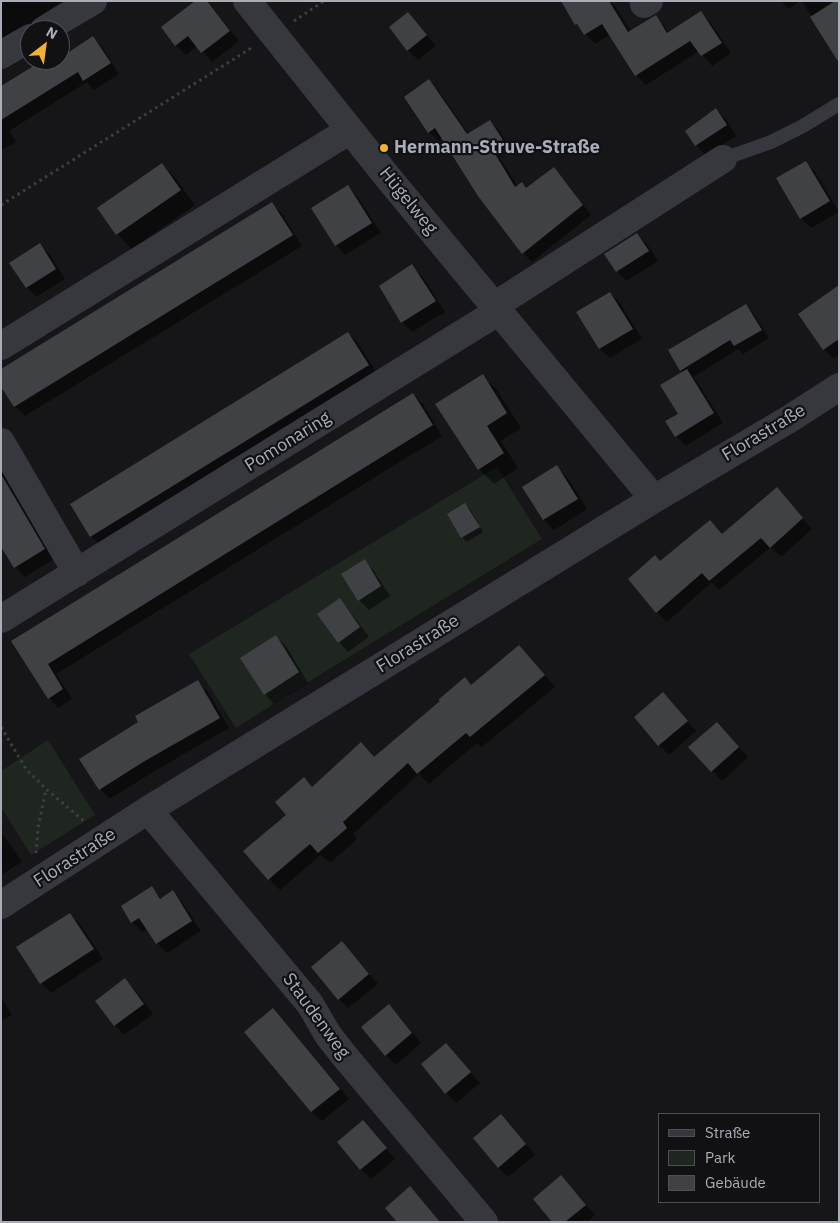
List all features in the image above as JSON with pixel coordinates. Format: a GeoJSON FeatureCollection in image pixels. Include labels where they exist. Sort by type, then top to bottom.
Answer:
{"type":"FeatureCollection","features":[{"type":"Feature","properties":{"kind":"street"},"geometry":{"type":"LineString","coordinates":[[61,20],[93,1]]}},
{"type":"Feature","properties":{"kind":"street","name":"Hügelweg"},"geometry":{"type":"LineString","coordinates":[[247,1],[390,180],[654,499]]}},
{"type":"Feature","properties":{"kind":"street"},"geometry":{"type":"LineString","coordinates":[[1,55],[20,44]]}},
{"type":"Feature","properties":{"kind":"street"},"geometry":{"type":"LineString","coordinates":[[1,346],[350,130]]}},
{"type":"Feature","properties":{"kind":"street"},"geometry":{"type":"LineString","coordinates":[[497,308],[723,159]]}},
{"type":"Feature","properties":{"kind":"street","name":"Pomonaring"},"geometry":{"type":"LineString","coordinates":[[1,619],[497,308]]}},
{"type":"Feature","properties":{"kind":"street","name":"Florastraße"},"geometry":{"type":"LineString","coordinates":[[1,905],[148,810],[654,499],[839,388]]}},
{"type":"Feature","properties":{"kind":"street"},"geometry":{"type":"LineString","coordinates":[[1,442],[77,573]]}},
{"type":"Feature","properties":{"kind":"street","name":"Staudenweg"},"geometry":{"type":"LineString","coordinates":[[148,810],[300,992],[342,1054],[484,1222]]}},
{"type":"Feature","properties":{"kind":"lane"},"geometry":{"type":"LineString","coordinates":[[723,159],[771,142],[803,126],[839,104]]}},
{"type":"Feature","properties":{"kind":"path"},"geometry":{"type":"LineString","coordinates":[[1,205],[324,1]]}},
{"type":"Feature","properties":{"kind":"path"},"geometry":{"type":"LineString","coordinates":[[1,727],[26,769],[46,790],[104,839]]}},
{"type":"Feature","properties":{"kind":"path"},"geometry":{"type":"LineString","coordinates":[[37,842],[46,790]]}},
{"type":"Feature","properties":{"kind":"green space"},"geometry":{"type":"Polygon","coordinates":[[[497,467],[542,539],[236,728],[189,654],[497,467]]]}},
{"type":"Feature","properties":{"kind":"green space"},"geometry":{"type":"Polygon","coordinates":[[[48,740],[95,815],[31,855],[1,807],[1,771],[48,740]]]}},
{"type":"Feature","properties":{"kind":"building"},"geometry":{"type":"Polygon","coordinates":[[[195,1],[207,1],[230,31],[201,53],[188,36],[175,46],[161,27],[195,1]]]}},
{"type":"Feature","properties":{"kind":"building"},"geometry":{"type":"Polygon","coordinates":[[[561,1],[609,1],[628,32],[656,15],[667,33],[701,11],[722,43],[701,56],[690,41],[635,76],[602,24],[584,35],[577,24],[575,25],[561,1]]]}},
{"type":"Feature","properties":{"kind":"building"},"geometry":{"type":"Polygon","coordinates":[[[835,1],[839,1],[839,63],[810,17],[835,1]]]}},
{"type":"Feature","properties":{"kind":"building"},"geometry":{"type":"Polygon","coordinates":[[[408,12],[427,35],[407,51],[389,27],[408,12]]]}},
{"type":"Feature","properties":{"kind":"building"},"geometry":{"type":"Polygon","coordinates":[[[93,36],[111,63],[83,81],[78,72],[1,120],[1,86],[27,70],[70,70],[70,51],[93,36]]]}},
{"type":"Feature","properties":{"kind":"building"},"geometry":{"type":"Polygon","coordinates":[[[429,79],[467,134],[490,120],[503,140],[491,147],[515,187],[522,182],[526,188],[554,167],[583,205],[522,254],[478,196],[435,128],[428,133],[404,97],[429,79]]]}},
{"type":"Feature","properties":{"kind":"building"},"geometry":{"type":"Polygon","coordinates":[[[716,108],[727,125],[695,146],[685,131],[716,108]]]}},
{"type":"Feature","properties":{"kind":"building"},"geometry":{"type":"Polygon","coordinates":[[[806,161],[830,201],[800,219],[776,178],[806,161]]]}},
{"type":"Feature","properties":{"kind":"building"},"geometry":{"type":"Polygon","coordinates":[[[162,163],[181,190],[116,235],[97,208],[162,163]]]}},
{"type":"Feature","properties":{"kind":"building"},"geometry":{"type":"Polygon","coordinates":[[[348,185],[372,223],[335,246],[311,208],[348,185]]]}},
{"type":"Feature","properties":{"kind":"building"},"geometry":{"type":"Polygon","coordinates":[[[272,202],[293,235],[14,407],[1,387],[1,369],[272,202]]]}},
{"type":"Feature","properties":{"kind":"building"},"geometry":{"type":"Polygon","coordinates":[[[637,233],[649,251],[616,272],[604,254],[637,233]]]}},
{"type":"Feature","properties":{"kind":"building"},"geometry":{"type":"Polygon","coordinates":[[[40,243],[56,269],[26,288],[9,263],[40,243]]]}},
{"type":"Feature","properties":{"kind":"building"},"geometry":{"type":"Polygon","coordinates":[[[412,264],[436,301],[401,323],[379,286],[412,264]]]}},
{"type":"Feature","properties":{"kind":"building"},"geometry":{"type":"Polygon","coordinates":[[[839,285],[839,339],[823,350],[798,314],[839,285]]]}},
{"type":"Feature","properties":{"kind":"building"},"geometry":{"type":"Polygon","coordinates":[[[610,292],[633,329],[599,349],[576,312],[610,292]]]}},
{"type":"Feature","properties":{"kind":"building"},"geometry":{"type":"Polygon","coordinates":[[[746,304],[762,330],[734,346],[730,340],[680,371],[668,350],[746,304]]]}},
{"type":"Feature","properties":{"kind":"building"},"geometry":{"type":"Polygon","coordinates":[[[348,332],[369,365],[90,537],[70,504],[348,332]]]}},
{"type":"Feature","properties":{"kind":"building"},"geometry":{"type":"Polygon","coordinates":[[[687,369],[714,413],[675,437],[665,421],[678,414],[660,385],[687,369]]]}},
{"type":"Feature","properties":{"kind":"building"},"geometry":{"type":"Polygon","coordinates":[[[483,374],[507,413],[487,426],[504,453],[478,470],[435,404],[483,374]]]}},
{"type":"Feature","properties":{"kind":"building"},"geometry":{"type":"Polygon","coordinates":[[[413,393],[433,425],[48,664],[63,689],[48,699],[11,641],[413,393]]]}},
{"type":"Feature","properties":{"kind":"building"},"geometry":{"type":"Polygon","coordinates":[[[557,465],[578,499],[543,520],[522,487],[557,465]]]}},
{"type":"Feature","properties":{"kind":"building"},"geometry":{"type":"Polygon","coordinates":[[[1,474],[45,549],[14,568],[1,547],[1,474]]]}},
{"type":"Feature","properties":{"kind":"building"},"geometry":{"type":"Polygon","coordinates":[[[777,487],[803,518],[770,548],[761,538],[709,581],[702,573],[656,613],[628,579],[655,555],[660,561],[710,520],[722,534],[777,487]]]}},
{"type":"Feature","properties":{"kind":"building"},"geometry":{"type":"Polygon","coordinates":[[[465,503],[480,527],[461,538],[447,514],[465,503]]]}},
{"type":"Feature","properties":{"kind":"building"},"geometry":{"type":"Polygon","coordinates":[[[365,559],[381,586],[358,601],[341,574],[365,559]]]}},
{"type":"Feature","properties":{"kind":"building"},"geometry":{"type":"Polygon","coordinates":[[[340,598],[360,627],[338,643],[317,614],[340,598]]]}},
{"type":"Feature","properties":{"kind":"building"},"geometry":{"type":"Polygon","coordinates":[[[276,635],[299,672],[264,695],[240,658],[276,635]]]}},
{"type":"Feature","properties":{"kind":"building"},"geometry":{"type":"Polygon","coordinates":[[[519,645],[545,675],[470,737],[466,733],[417,774],[408,763],[343,822],[347,828],[318,853],[310,844],[268,880],[243,851],[286,815],[275,802],[304,777],[312,787],[361,742],[374,757],[440,701],[438,700],[465,677],[471,685],[519,645]]]}},
{"type":"Feature","properties":{"kind":"building"},"geometry":{"type":"Polygon","coordinates":[[[198,680],[220,718],[143,762],[99,790],[79,759],[138,722],[135,716],[198,680]]]}},
{"type":"Feature","properties":{"kind":"building"},"geometry":{"type":"Polygon","coordinates":[[[663,692],[688,721],[658,746],[634,717],[663,692]]]}},
{"type":"Feature","properties":{"kind":"building"},"geometry":{"type":"Polygon","coordinates":[[[717,722],[739,747],[711,772],[688,747],[717,722]]]}},
{"type":"Feature","properties":{"kind":"building"},"geometry":{"type":"Polygon","coordinates":[[[152,886],[160,899],[173,890],[192,921],[156,944],[139,918],[131,923],[121,906],[152,886]]]}},
{"type":"Feature","properties":{"kind":"building"},"geometry":{"type":"Polygon","coordinates":[[[70,913],[94,949],[40,984],[16,947],[70,913]]]}},
{"type":"Feature","properties":{"kind":"building"},"geometry":{"type":"Polygon","coordinates":[[[342,941],[369,974],[338,1000],[311,967],[342,941]]]}},
{"type":"Feature","properties":{"kind":"building"},"geometry":{"type":"Polygon","coordinates":[[[125,978],[144,1004],[114,1026],[95,1001],[125,978]]]}},
{"type":"Feature","properties":{"kind":"building"},"geometry":{"type":"Polygon","coordinates":[[[389,1004],[412,1033],[385,1056],[361,1027],[389,1004]]]}},
{"type":"Feature","properties":{"kind":"building"},"geometry":{"type":"Polygon","coordinates":[[[273,1008],[340,1089],[311,1112],[244,1032],[273,1008]]]}},
{"type":"Feature","properties":{"kind":"building"},"geometry":{"type":"Polygon","coordinates":[[[446,1043],[471,1072],[445,1094],[421,1064],[446,1043]]]}},
{"type":"Feature","properties":{"kind":"building"},"geometry":{"type":"Polygon","coordinates":[[[501,1114],[526,1144],[498,1168],[473,1138],[501,1114]]]}},
{"type":"Feature","properties":{"kind":"building"},"geometry":{"type":"Polygon","coordinates":[[[363,1120],[387,1148],[360,1170],[337,1142],[363,1120]]]}},
{"type":"Feature","properties":{"kind":"building"},"geometry":{"type":"Polygon","coordinates":[[[561,1175],[586,1205],[565,1222],[552,1222],[533,1199],[561,1175]]]}},
{"type":"Feature","properties":{"kind":"building"},"geometry":{"type":"Polygon","coordinates":[[[410,1186],[440,1222],[397,1222],[385,1208],[410,1186]]]}},
{"type":"Feature","properties":{"kind":"place","name":"Hermann-Struve-Straße"},"geometry":{"type":"Point","coordinates":[384,148]}}]}
